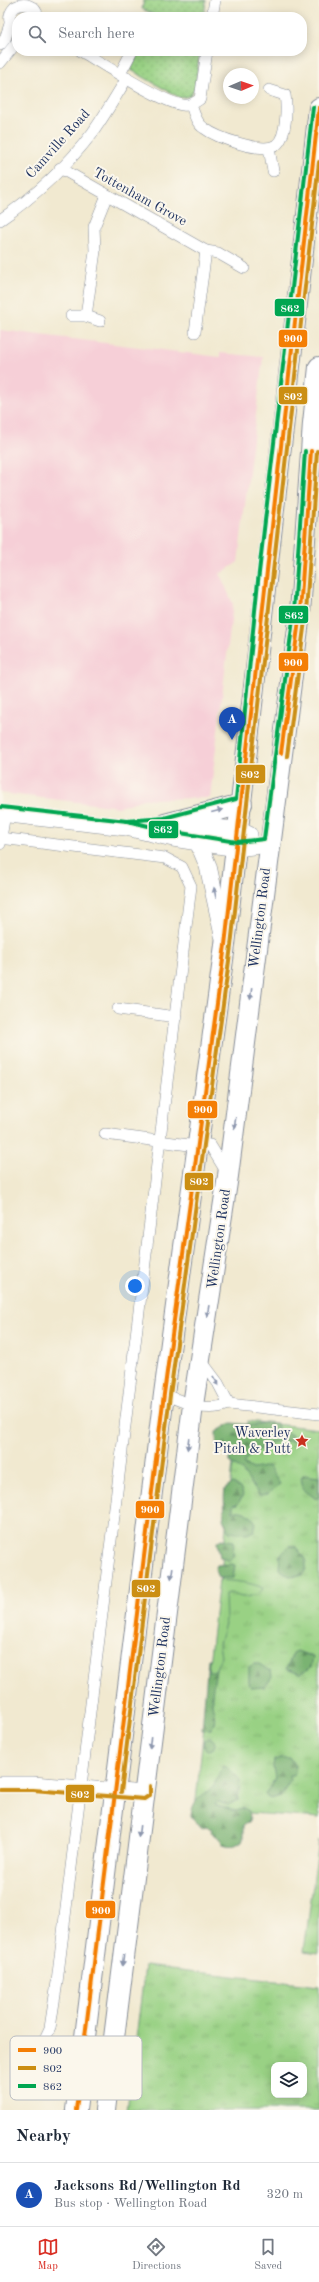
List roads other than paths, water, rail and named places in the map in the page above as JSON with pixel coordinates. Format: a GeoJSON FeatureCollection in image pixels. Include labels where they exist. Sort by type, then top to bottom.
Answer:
{"type":"FeatureCollection","features":[{"type":"Feature","properties":{"kind":"highway","name":"Wellington Road"},"geometry":{"type":"LineString","coordinates":[[85,2036],[164,1394],[199,1143],[238,839],[264,582],[319,108]]}},
{"type":"Feature","properties":{"kind":"highway","name":"Wellington Road"},"geometry":{"type":"LineString","coordinates":[[114,2036],[193,1405],[228,1176],[269,844],[300,613],[313,423],[319,367]]}},
{"type":"Feature","properties":{"kind":"highway"},"geometry":{"type":"LineString","coordinates":[[165,824],[242,804]]}},
{"type":"Feature","properties":{"kind":"highway"},"geometry":{"type":"LineString","coordinates":[[181,1267],[214,1272]]}},
{"type":"Feature","properties":{"kind":"highway","name":"Wellington Road"},"geometry":{"type":"LineString","coordinates":[[76,2110],[77,2100]]}},
{"type":"Feature","properties":{"kind":"highway","name":"Wellington Road"},"geometry":{"type":"LineString","coordinates":[[105,2110],[106,2100]]}},
{"type":"Feature","properties":{"kind":"main road"},"geometry":{"type":"LineString","coordinates":[[3,813],[126,827],[198,842],[238,839]]}},
{"type":"Feature","properties":{"kind":"main road"},"geometry":{"type":"LineString","coordinates":[[126,827],[165,824],[269,844]]}},
{"type":"Feature","properties":{"kind":"main road"},"geometry":{"type":"LineString","coordinates":[[198,842],[208,866],[213,885],[225,945]]}},
{"type":"Feature","properties":{"kind":"street"},"geometry":{"type":"LineString","coordinates":[[213,12],[215,0]]}},
{"type":"Feature","properties":{"kind":"street"},"geometry":{"type":"LineString","coordinates":[[12,22],[10,15],[17,4],[26,4],[37,9]]}},
{"type":"Feature","properties":{"kind":"street"},"geometry":{"type":"LineString","coordinates":[[0,45],[12,30]]}},
{"type":"Feature","properties":{"kind":"street"},"geometry":{"type":"LineString","coordinates":[[0,63],[12,48]]}},
{"type":"Feature","properties":{"kind":"street"},"geometry":{"type":"LineString","coordinates":[[90,56],[171,102],[182,105],[191,105],[200,99],[206,56]]}},
{"type":"Feature","properties":{"kind":"street","name":"Camville Road"},"geometry":{"type":"LineString","coordinates":[[0,220],[15,210],[60,168],[92,132],[124,76],[130,56]]}},
{"type":"Feature","properties":{"kind":"street"},"geometry":{"type":"LineString","coordinates":[[191,105],[195,118],[203,128],[222,138],[246,145],[269,148],[278,144],[283,135],[287,107],[285,95],[269,90]]}},
{"type":"Feature","properties":{"kind":"street"},"geometry":{"type":"LineString","coordinates":[[269,148],[273,171]]}},
{"type":"Feature","properties":{"kind":"street","name":"Tottenham Grove"},"geometry":{"type":"LineString","coordinates":[[60,168],[206,251],[218,253],[244,268]]}},
{"type":"Feature","properties":{"kind":"street"},"geometry":{"type":"LineString","coordinates":[[86,316],[95,251],[94,227],[107,195]]}},
{"type":"Feature","properties":{"kind":"street"},"geometry":{"type":"LineString","coordinates":[[195,332],[206,251]]}},
{"type":"Feature","properties":{"kind":"street"},"geometry":{"type":"LineString","coordinates":[[70,316],[86,316],[100,321]]}},
{"type":"Feature","properties":{"kind":"street"},"geometry":{"type":"LineString","coordinates":[[3,813],[1,840],[165,858],[177,863],[185,872],[191,892],[52,2019],[46,2036]]}},
{"type":"Feature","properties":{"kind":"street"},"geometry":{"type":"LineString","coordinates":[[118,1009],[176,1017]]}},
{"type":"Feature","properties":{"kind":"street"},"geometry":{"type":"LineString","coordinates":[[104,1134],[189,1145],[199,1143],[210,1145],[214,1148],[228,1176]]}},
{"type":"Feature","properties":{"kind":"street"},"geometry":{"type":"LineString","coordinates":[[200,1360],[218,1383],[229,1404]]}},
{"type":"Feature","properties":{"kind":"street"},"geometry":{"type":"LineString","coordinates":[[164,1394],[193,1405],[217,1409],[229,1404],[319,1414]]}},
{"type":"Feature","properties":{"kind":"street"},"geometry":{"type":"LineString","coordinates":[[0,1784],[144,1792]]}},
{"type":"Feature","properties":{"kind":"place","name":"Jacksons Rd/Wellington Rd"},"geometry":{"type":"Point","coordinates":[232,740]}},
{"type":"Feature","properties":{"kind":"place","name":"Waverley Pitch & Putt"},"geometry":{"type":"Point","coordinates":[302,1441]}}]}
